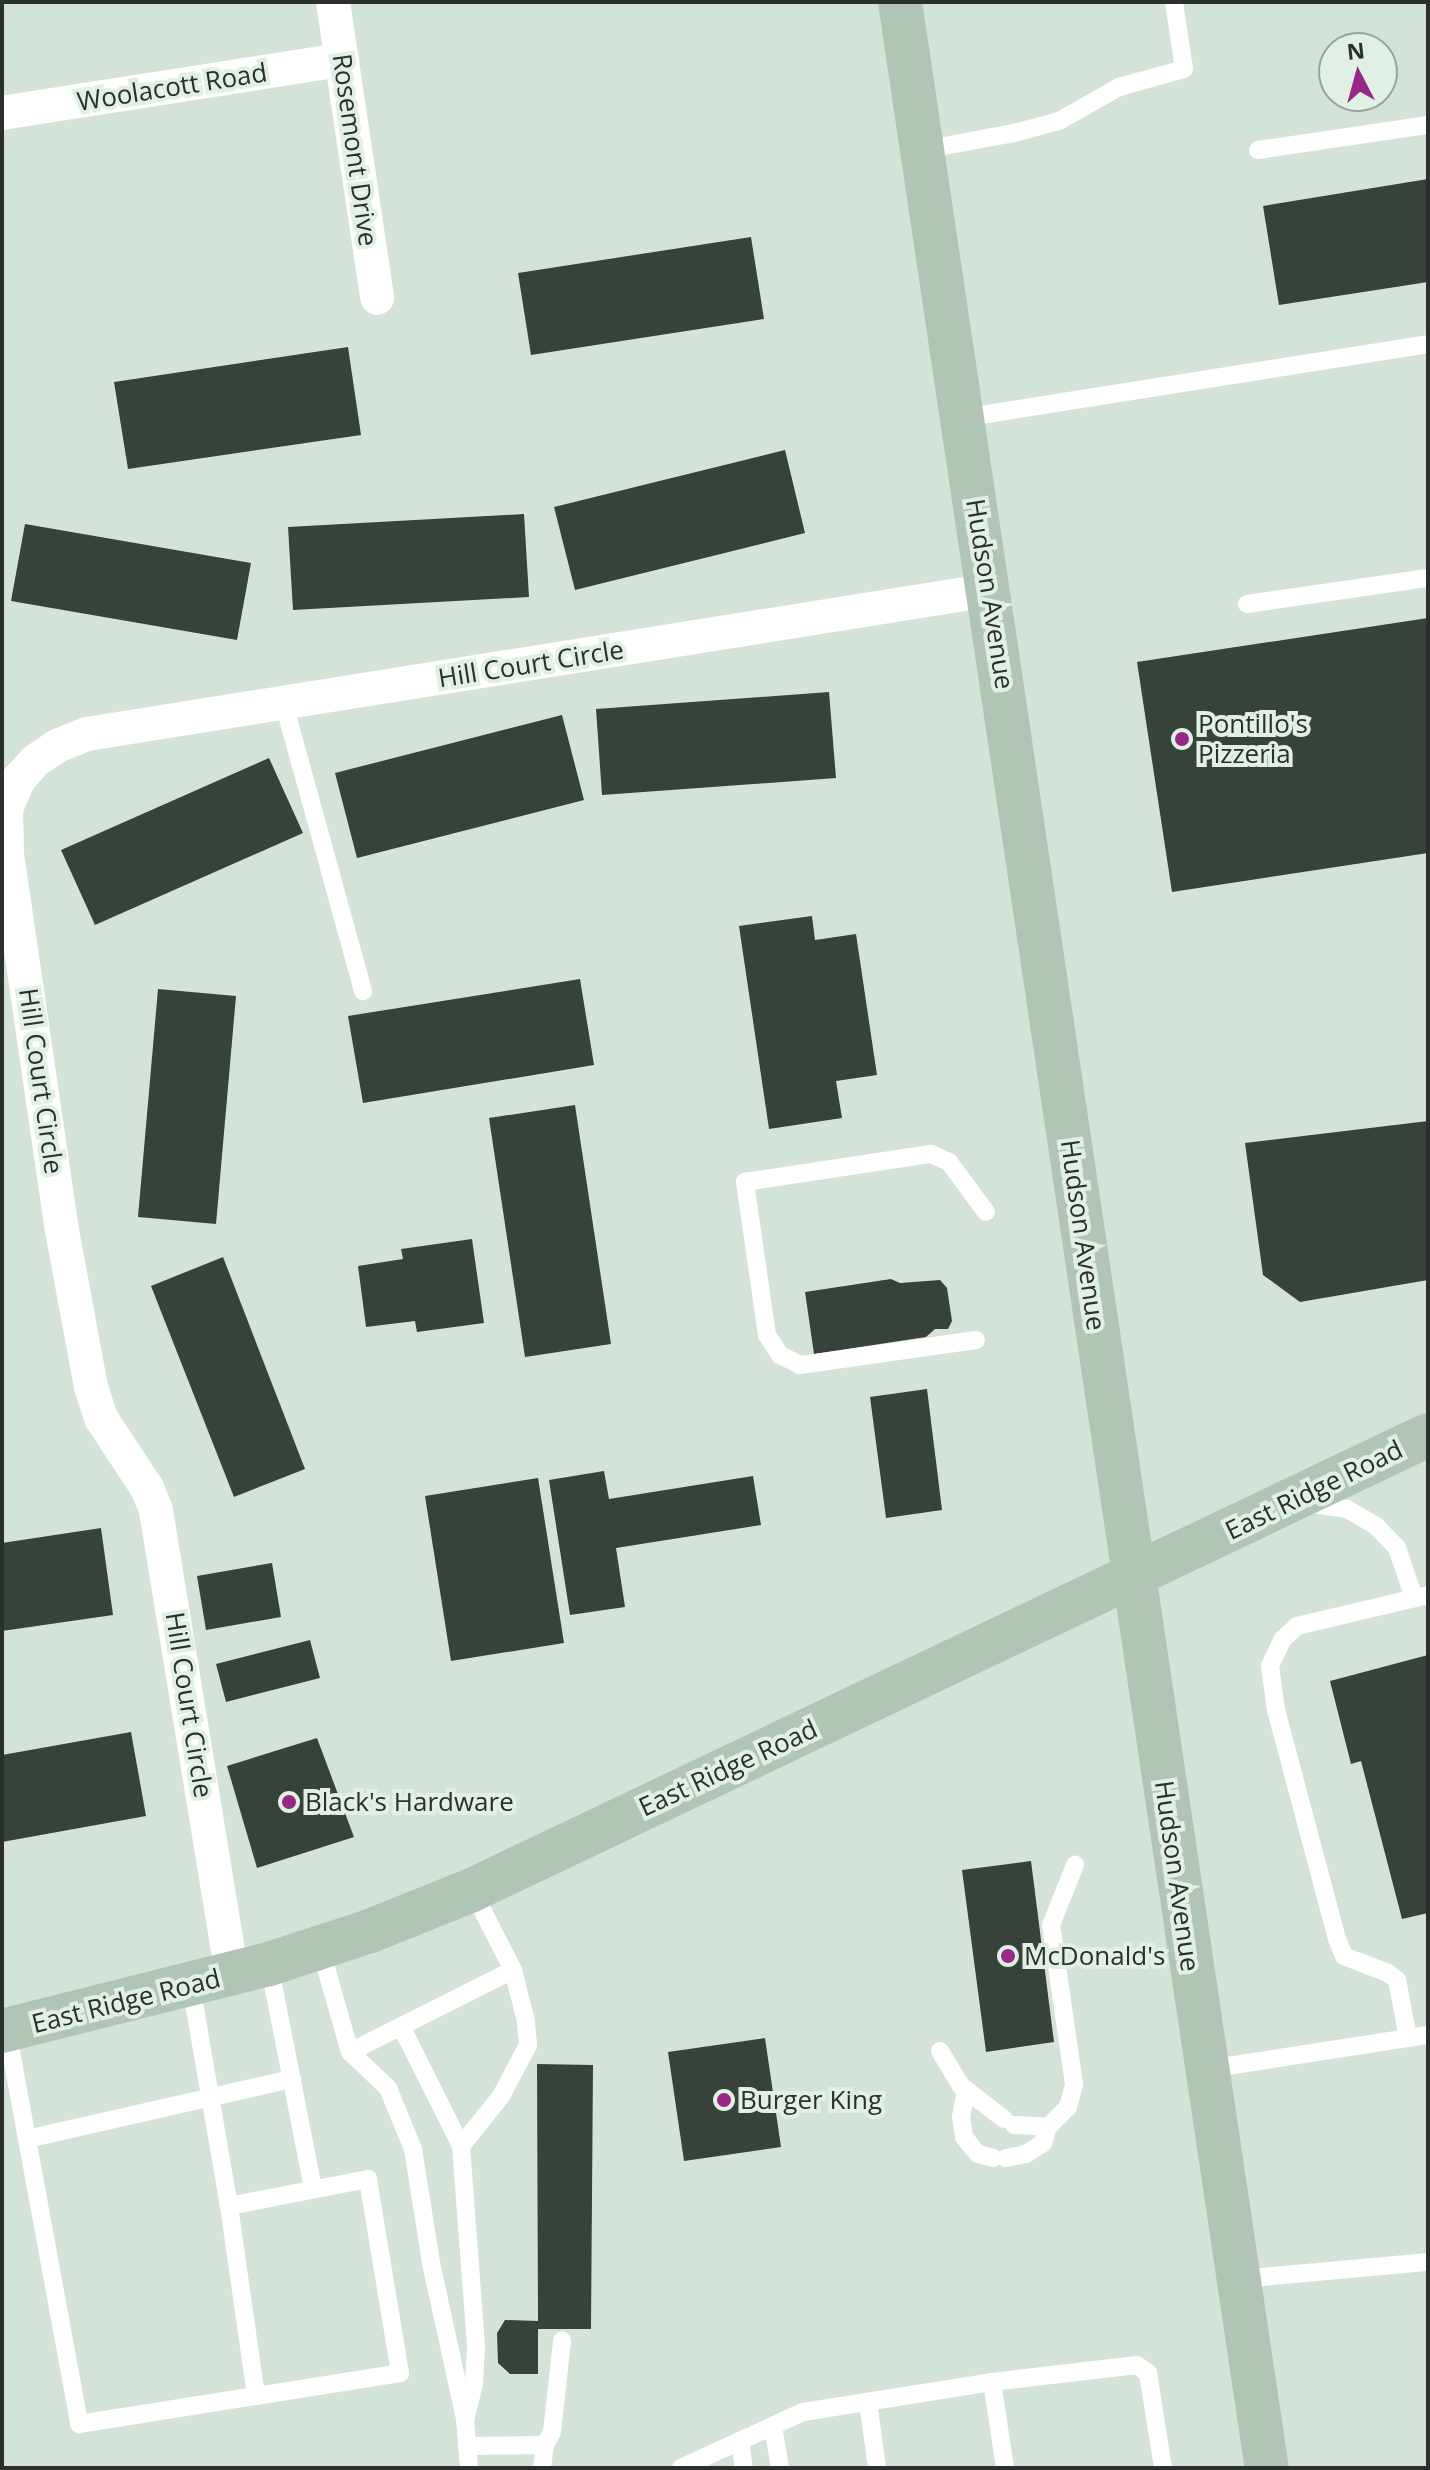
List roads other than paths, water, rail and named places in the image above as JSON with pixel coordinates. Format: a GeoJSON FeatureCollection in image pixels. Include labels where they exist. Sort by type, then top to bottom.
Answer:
{"type":"FeatureCollection","features":[{"type":"Feature","properties":{"kind":"main road","name":"Hudson Avenue"},"geometry":{"type":"LineString","coordinates":[[900,2],[990,590],[1205,2069],[1267,2468]]}},
{"type":"Feature","properties":{"kind":"main road","name":"East Ridge Road"},"geometry":{"type":"LineString","coordinates":[[5,2031],[230,1975],[320,1947],[472,1890],[1134,1578],[1428,1435]]}},
{"type":"Feature","properties":{"kind":"street","name":"Rosemont Drive"},"geometry":{"type":"LineString","coordinates":[[333,2],[377,298]]}},
{"type":"Feature","properties":{"kind":"street","name":"Woolacott Road"},"geometry":{"type":"LineString","coordinates":[[2,113],[342,60]]}},
{"type":"Feature","properties":{"kind":"street","name":"Hill Court Circle"},"geometry":{"type":"LineString","coordinates":[[230,1975],[156,1510],[147,1488],[101,1418],[88,1372],[62,1231],[7,852],[6,809],[19,779],[32,764],[70,739],[990,590]]}},
{"type":"Feature","properties":{"kind":"lane"},"geometry":{"type":"LineString","coordinates":[[923,150],[1059,121],[1119,87],[1184,69],[1174,2]]}},
{"type":"Feature","properties":{"kind":"lane"},"geometry":{"type":"LineString","coordinates":[[1258,150],[1428,125]]}},
{"type":"Feature","properties":{"kind":"lane"},"geometry":{"type":"LineString","coordinates":[[962,418],[1428,344]]}},
{"type":"Feature","properties":{"kind":"lane"},"geometry":{"type":"LineString","coordinates":[[1247,604],[1428,578]]}},
{"type":"Feature","properties":{"kind":"lane"},"geometry":{"type":"LineString","coordinates":[[284,704],[363,991]]}},
{"type":"Feature","properties":{"kind":"lane"},"geometry":{"type":"LineString","coordinates":[[976,1340],[800,1365],[780,1355],[767,1335],[745,1182],[931,1154],[949,1162],[986,1212]]}},
{"type":"Feature","properties":{"kind":"lane"},"geometry":{"type":"LineString","coordinates":[[1280,1507],[1315,1502],[1347,1509],[1376,1526],[1397,1548],[1421,1596],[1297,1626],[1282,1640],[1270,1666],[1276,1710],[1337,1939],[1344,1956],[1388,1973],[1397,1980],[1408,2038]]}},
{"type":"Feature","properties":{"kind":"lane"},"geometry":{"type":"LineString","coordinates":[[966,2091],[961,2117],[964,2137],[978,2154],[1000,2158],[1026,2154],[1043,2143],[1048,2127],[1068,2107],[1074,2084],[1051,1925],[1075,1865]]}},
{"type":"Feature","properties":{"kind":"lane"},"geometry":{"type":"LineString","coordinates":[[461,2146],[509,2084],[528,2045],[526,2021],[513,1970],[472,1890]]}},
{"type":"Feature","properties":{"kind":"lane"},"geometry":{"type":"LineString","coordinates":[[320,1947],[350,2052],[388,2088],[413,2149],[434,2277],[465,2419],[469,2468]]}},
{"type":"Feature","properties":{"kind":"lane"},"geometry":{"type":"LineString","coordinates":[[350,2052],[513,1970]]}},
{"type":"Feature","properties":{"kind":"lane"},"geometry":{"type":"LineString","coordinates":[[230,1975],[292,2079],[313,2188]]}},
{"type":"Feature","properties":{"kind":"lane"},"geometry":{"type":"LineString","coordinates":[[230,1975],[212,2099],[256,2396]]}},
{"type":"Feature","properties":{"kind":"lane"},"geometry":{"type":"LineString","coordinates":[[402,2028],[461,2146],[476,2347],[474,2384],[465,2419]]}},
{"type":"Feature","properties":{"kind":"lane"},"geometry":{"type":"LineString","coordinates":[[5,2031],[79,2424],[400,2373],[368,2179],[229,2206]]}},
{"type":"Feature","properties":{"kind":"lane"},"geometry":{"type":"LineString","coordinates":[[1205,2069],[1428,2035]]}},
{"type":"Feature","properties":{"kind":"lane"},"geometry":{"type":"LineString","coordinates":[[940,2051],[966,2091],[1009,2122],[1048,2127]]}},
{"type":"Feature","properties":{"kind":"lane"},"geometry":{"type":"LineString","coordinates":[[27,2139],[292,2079]]}},
{"type":"Feature","properties":{"kind":"lane"},"geometry":{"type":"LineString","coordinates":[[1237,2279],[1428,2262]]}},
{"type":"Feature","properties":{"kind":"lane"},"geometry":{"type":"LineString","coordinates":[[542,2468],[545,2445],[552,2432],[562,2341]]}},
{"type":"Feature","properties":{"kind":"lane"},"geometry":{"type":"LineString","coordinates":[[681,2468],[803,2412],[992,2382],[1143,2367],[1148,2373],[1163,2468]]}},
{"type":"Feature","properties":{"kind":"lane"},"geometry":{"type":"LineString","coordinates":[[992,2382],[1005,2468]]}},
{"type":"Feature","properties":{"kind":"lane"},"geometry":{"type":"LineString","coordinates":[[868,2402],[877,2468]]}},
{"type":"Feature","properties":{"kind":"lane"},"geometry":{"type":"LineString","coordinates":[[773,2426],[780,2468]]}},
{"type":"Feature","properties":{"kind":"lane"},"geometry":{"type":"LineString","coordinates":[[740,2441],[744,2468]]}},
{"type":"Feature","properties":{"kind":"lane"},"geometry":{"type":"LineString","coordinates":[[467,2446],[545,2445]]}},
{"type":"Feature","properties":{"kind":"place","name":"Pontillo's Pizzeria"},"geometry":{"type":"Point","coordinates":[1182,739]}},
{"type":"Feature","properties":{"kind":"place","name":"Black's Hardware"},"geometry":{"type":"Point","coordinates":[289,1802]}},
{"type":"Feature","properties":{"kind":"place","name":"McDonald's"},"geometry":{"type":"Point","coordinates":[1008,1956]}},
{"type":"Feature","properties":{"kind":"place","name":"Burger King"},"geometry":{"type":"Point","coordinates":[724,2100]}}]}
